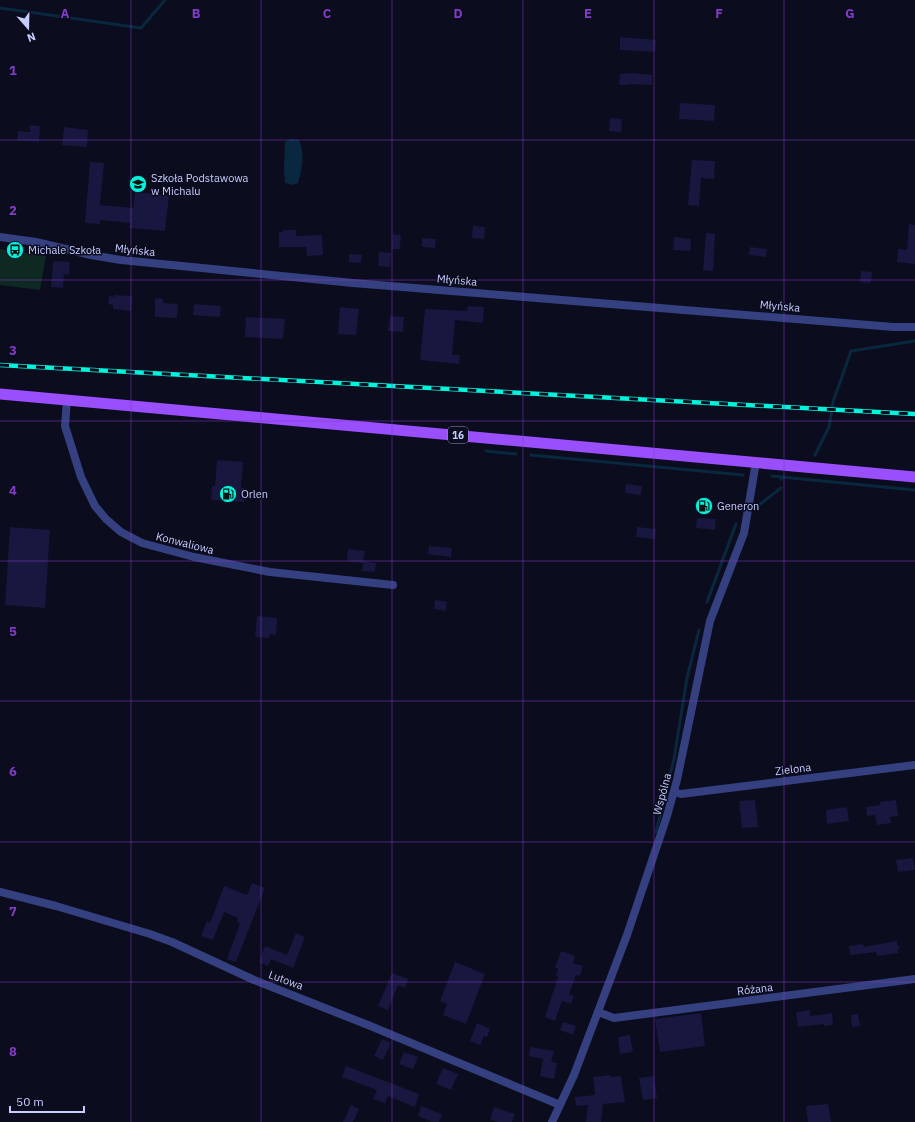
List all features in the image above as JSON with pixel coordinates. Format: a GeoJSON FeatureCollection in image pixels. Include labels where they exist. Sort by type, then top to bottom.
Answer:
{"type":"FeatureCollection","features":[{"type":"Feature","properties":{"kind":"main road","name":"16"},"geometry":{"type":"LineString","coordinates":[[0,394],[915,477]]}},
{"type":"Feature","properties":{"kind":"street","name":"Młyńska"},"geometry":{"type":"LineString","coordinates":[[0,237],[36,242],[90,255],[121,260],[353,283],[885,326],[915,327]]}},
{"type":"Feature","properties":{"kind":"street","name":"Konwaliowa"},"geometry":{"type":"LineString","coordinates":[[67,400],[65,426],[81,477],[95,506],[106,519],[121,532],[142,543],[194,557],[270,572],[393,585]]}},
{"type":"Feature","properties":{"kind":"street","name":"Wspólna"},"geometry":{"type":"LineString","coordinates":[[552,1122],[574,1075],[654,858],[674,792],[710,620],[744,532],[756,462]]}},
{"type":"Feature","properties":{"kind":"street","name":"Zielona"},"geometry":{"type":"LineString","coordinates":[[674,792],[681,794],[915,765]]}},
{"type":"Feature","properties":{"kind":"street","name":"Lutowa"},"geometry":{"type":"LineString","coordinates":[[0,892],[56,906],[172,942],[254,980],[361,1022],[560,1105]]}},
{"type":"Feature","properties":{"kind":"street","name":"Różana"},"geometry":{"type":"LineString","coordinates":[[598,1012],[614,1018],[915,979]]}},
{"type":"Feature","properties":{"kind":"green space"},"geometry":{"type":"Polygon","coordinates":[[[0,249],[46,256],[40,290],[0,285],[0,249]]]}},
{"type":"Feature","properties":{"kind":"water"},"geometry":{"type":"Polygon","coordinates":[[[291,139],[299,140],[302,150],[301,172],[298,183],[293,185],[285,183],[284,168],[285,142],[291,139]]]}},
{"type":"Feature","properties":{"kind":"building"},"geometry":{"type":"Polygon","coordinates":[[[620,37],[656,40],[655,52],[620,50],[620,37]]]}},
{"type":"Feature","properties":{"kind":"building"},"geometry":{"type":"Polygon","coordinates":[[[633,73],[652,75],[652,85],[619,85],[620,74],[633,73]]]}},
{"type":"Feature","properties":{"kind":"building"},"geometry":{"type":"Polygon","coordinates":[[[680,103],[715,105],[714,121],[679,119],[680,103]]]}},
{"type":"Feature","properties":{"kind":"building"},"geometry":{"type":"Polygon","coordinates":[[[610,118],[622,119],[621,132],[609,131],[610,118]]]}},
{"type":"Feature","properties":{"kind":"building"},"geometry":{"type":"Polygon","coordinates":[[[30,125],[40,126],[39,142],[17,140],[18,131],[30,132],[30,125]]]}},
{"type":"Feature","properties":{"kind":"building"},"geometry":{"type":"Polygon","coordinates":[[[64,127],[88,130],[87,147],[62,145],[64,127]]]}},
{"type":"Feature","properties":{"kind":"building"},"geometry":{"type":"Polygon","coordinates":[[[692,160],[715,161],[714,179],[701,178],[699,206],[688,205],[692,160]]]}},
{"type":"Feature","properties":{"kind":"building"},"geometry":{"type":"Polygon","coordinates":[[[90,162],[104,163],[100,205],[133,208],[135,192],[169,195],[165,231],[129,228],[130,223],[100,220],[100,224],[85,223],[90,162]]]}},
{"type":"Feature","properties":{"kind":"building"},"geometry":{"type":"Polygon","coordinates":[[[909,224],[915,225],[915,264],[897,262],[898,249],[907,250],[909,224]]]}},
{"type":"Feature","properties":{"kind":"building"},"geometry":{"type":"Polygon","coordinates":[[[473,226],[485,227],[484,239],[472,238],[473,226]]]}},
{"type":"Feature","properties":{"kind":"building"},"geometry":{"type":"Polygon","coordinates":[[[283,230],[296,230],[296,236],[322,235],[323,255],[307,256],[306,247],[279,247],[279,232],[283,232],[283,230]]]}},
{"type":"Feature","properties":{"kind":"building"},"geometry":{"type":"Polygon","coordinates":[[[706,233],[715,234],[713,271],[703,270],[706,233]]]}},
{"type":"Feature","properties":{"kind":"building"},"geometry":{"type":"Polygon","coordinates":[[[393,234],[401,235],[400,249],[392,249],[393,234]]]}},
{"type":"Feature","properties":{"kind":"building"},"geometry":{"type":"Polygon","coordinates":[[[674,237],[691,239],[690,251],[673,250],[674,237]]]}},
{"type":"Feature","properties":{"kind":"building"},"geometry":{"type":"Polygon","coordinates":[[[422,238],[436,239],[435,248],[422,247],[422,238]]]}},
{"type":"Feature","properties":{"kind":"building"},"geometry":{"type":"Polygon","coordinates":[[[750,247],[767,249],[766,257],[749,255],[750,247]]]}},
{"type":"Feature","properties":{"kind":"building"},"geometry":{"type":"Polygon","coordinates":[[[379,252],[391,253],[390,267],[378,266],[379,252]]]}},
{"type":"Feature","properties":{"kind":"building"},"geometry":{"type":"Polygon","coordinates":[[[349,254],[362,255],[361,263],[349,262],[349,254]]]}},
{"type":"Feature","properties":{"kind":"building"},"geometry":{"type":"Polygon","coordinates":[[[53,261],[70,262],[69,275],[64,274],[63,288],[51,287],[53,261]]]}},
{"type":"Feature","properties":{"kind":"building"},"geometry":{"type":"Polygon","coordinates":[[[861,271],[872,272],[871,283],[860,282],[861,271]]]}},
{"type":"Feature","properties":{"kind":"building"},"geometry":{"type":"Polygon","coordinates":[[[114,295],[132,296],[131,311],[113,309],[113,305],[108,304],[109,296],[114,297],[114,295]]]}},
{"type":"Feature","properties":{"kind":"building"},"geometry":{"type":"Polygon","coordinates":[[[155,298],[163,299],[163,303],[178,304],[177,318],[155,317],[155,298]]]}},
{"type":"Feature","properties":{"kind":"building"},"geometry":{"type":"Polygon","coordinates":[[[194,304],[221,306],[220,317],[193,315],[194,304]]]}},
{"type":"Feature","properties":{"kind":"building"},"geometry":{"type":"Polygon","coordinates":[[[468,306],[484,307],[483,323],[455,320],[452,355],[460,355],[459,364],[420,360],[425,309],[467,311],[468,306]]]}},
{"type":"Feature","properties":{"kind":"building"},"geometry":{"type":"Polygon","coordinates":[[[340,307],[359,309],[356,335],[338,334],[340,307]]]}},
{"type":"Feature","properties":{"kind":"building"},"geometry":{"type":"Polygon","coordinates":[[[390,316],[404,317],[403,332],[388,331],[390,316]]]}},
{"type":"Feature","properties":{"kind":"building"},"geometry":{"type":"Polygon","coordinates":[[[246,317],[285,319],[283,339],[245,337],[246,317]]]}},
{"type":"Feature","properties":{"kind":"building"},"geometry":{"type":"Polygon","coordinates":[[[217,460],[243,462],[241,488],[245,488],[244,502],[211,500],[212,486],[215,486],[217,460]]]}},
{"type":"Feature","properties":{"kind":"building"},"geometry":{"type":"Polygon","coordinates":[[[626,484],[642,486],[641,495],[625,493],[626,484]]]}},
{"type":"Feature","properties":{"kind":"building"},"geometry":{"type":"Polygon","coordinates":[[[697,518],[716,519],[715,530],[696,528],[697,518]]]}},
{"type":"Feature","properties":{"kind":"building"},"geometry":{"type":"Polygon","coordinates":[[[10,527],[50,530],[45,608],[5,605],[10,527]]]}},
{"type":"Feature","properties":{"kind":"building"},"geometry":{"type":"Polygon","coordinates":[[[637,527],[656,529],[655,539],[636,537],[637,527]]]}},
{"type":"Feature","properties":{"kind":"building"},"geometry":{"type":"Polygon","coordinates":[[[429,546],[452,548],[451,557],[428,554],[429,546]]]}},
{"type":"Feature","properties":{"kind":"building"},"geometry":{"type":"Polygon","coordinates":[[[348,549],[365,551],[363,561],[376,563],[375,572],[362,571],[363,563],[347,561],[348,549]]]}},
{"type":"Feature","properties":{"kind":"building"},"geometry":{"type":"Polygon","coordinates":[[[435,600],[447,602],[446,611],[434,609],[435,600]]]}},
{"type":"Feature","properties":{"kind":"building"},"geometry":{"type":"Polygon","coordinates":[[[257,616],[277,618],[276,635],[270,634],[269,638],[255,637],[257,616]]]}},
{"type":"Feature","properties":{"kind":"building"},"geometry":{"type":"Polygon","coordinates":[[[755,800],[758,827],[742,828],[739,801],[755,800]]]}},
{"type":"Feature","properties":{"kind":"building"},"geometry":{"type":"Polygon","coordinates":[[[896,800],[898,816],[890,817],[891,823],[877,825],[875,815],[867,816],[866,807],[880,805],[880,802],[896,800]]]}},
{"type":"Feature","properties":{"kind":"building"},"geometry":{"type":"Polygon","coordinates":[[[847,807],[849,821],[827,824],[826,810],[847,807]]]}},
{"type":"Feature","properties":{"kind":"building"},"geometry":{"type":"Polygon","coordinates":[[[913,858],[915,870],[898,872],[896,860],[913,858]]]}},
{"type":"Feature","properties":{"kind":"building"},"geometry":{"type":"Polygon","coordinates":[[[252,883],[265,888],[236,962],[227,959],[240,923],[237,922],[238,918],[224,912],[213,940],[201,936],[207,921],[210,923],[224,886],[247,895],[252,883]]]}},
{"type":"Feature","properties":{"kind":"building"},"geometry":{"type":"Polygon","coordinates":[[[296,933],[305,937],[293,968],[271,959],[268,966],[259,962],[265,946],[287,955],[296,933]]]}},
{"type":"Feature","properties":{"kind":"building"},"geometry":{"type":"Polygon","coordinates":[[[897,941],[897,945],[900,947],[898,949],[898,953],[877,956],[876,952],[850,955],[849,946],[863,944],[864,947],[897,941]]]}},
{"type":"Feature","properties":{"kind":"building"},"geometry":{"type":"Polygon","coordinates":[[[561,951],[575,956],[573,963],[583,966],[580,976],[576,975],[569,995],[574,996],[571,1004],[562,1001],[555,1021],[545,1017],[558,977],[556,976],[558,969],[555,968],[561,951]]]}},
{"type":"Feature","properties":{"kind":"building"},"geometry":{"type":"Polygon","coordinates":[[[455,962],[485,974],[466,1024],[443,1015],[447,1004],[440,1001],[455,962]]]}},
{"type":"Feature","properties":{"kind":"building"},"geometry":{"type":"Polygon","coordinates":[[[392,973],[408,979],[405,988],[398,985],[388,1010],[378,1006],[392,973]]]}},
{"type":"Feature","properties":{"kind":"building"},"geometry":{"type":"Polygon","coordinates":[[[810,1010],[810,1016],[832,1013],[833,1025],[824,1026],[824,1024],[798,1027],[796,1012],[810,1010]]]}},
{"type":"Feature","properties":{"kind":"building"},"geometry":{"type":"Polygon","coordinates":[[[701,1013],[705,1046],[660,1052],[655,1019],[701,1013]]]}},
{"type":"Feature","properties":{"kind":"building"},"geometry":{"type":"Polygon","coordinates":[[[858,1014],[860,1026],[852,1027],[851,1015],[858,1014]]]}},
{"type":"Feature","properties":{"kind":"building"},"geometry":{"type":"Polygon","coordinates":[[[563,1022],[576,1026],[573,1035],[560,1030],[563,1022]]]}},
{"type":"Feature","properties":{"kind":"building"},"geometry":{"type":"Polygon","coordinates":[[[477,1023],[490,1029],[487,1037],[484,1036],[480,1045],[470,1041],[477,1023]]]}},
{"type":"Feature","properties":{"kind":"building"},"geometry":{"type":"Polygon","coordinates":[[[630,1035],[633,1052],[620,1054],[618,1037],[630,1035]]]}},
{"type":"Feature","properties":{"kind":"building"},"geometry":{"type":"Polygon","coordinates":[[[382,1039],[391,1043],[383,1060],[374,1056],[382,1039]]]}},
{"type":"Feature","properties":{"kind":"building"},"geometry":{"type":"Polygon","coordinates":[[[530,1047],[554,1051],[551,1062],[557,1063],[554,1079],[540,1076],[543,1059],[529,1056],[530,1047]]]}},
{"type":"Feature","properties":{"kind":"building"},"geometry":{"type":"Polygon","coordinates":[[[404,1052],[418,1057],[413,1069],[399,1064],[404,1052]]]}},
{"type":"Feature","properties":{"kind":"building"},"geometry":{"type":"Polygon","coordinates":[[[346,1066],[419,1094],[415,1107],[388,1096],[385,1103],[373,1099],[377,1090],[342,1077],[346,1066]]]}},
{"type":"Feature","properties":{"kind":"building"},"geometry":{"type":"Polygon","coordinates":[[[443,1068],[458,1074],[451,1090],[436,1084],[443,1068]]]}},
{"type":"Feature","properties":{"kind":"building"},"geometry":{"type":"Polygon","coordinates":[[[611,1075],[611,1077],[621,1076],[625,1102],[603,1104],[601,1122],[586,1122],[588,1105],[576,1106],[575,1097],[595,1095],[593,1077],[611,1075]]]}},
{"type":"Feature","properties":{"kind":"building"},"geometry":{"type":"Polygon","coordinates":[[[654,1076],[657,1098],[643,1100],[639,1078],[654,1076]]]}},
{"type":"Feature","properties":{"kind":"building"},"geometry":{"type":"Polygon","coordinates":[[[828,1104],[831,1122],[808,1122],[806,1106],[828,1104]]]}},
{"type":"Feature","properties":{"kind":"building"},"geometry":{"type":"Polygon","coordinates":[[[351,1105],[359,1109],[353,1122],[343,1122],[351,1105]]]}},
{"type":"Feature","properties":{"kind":"building"},"geometry":{"type":"Polygon","coordinates":[[[421,1106],[442,1114],[439,1122],[433,1122],[418,1116],[421,1106]]]}},
{"type":"Feature","properties":{"kind":"building"},"geometry":{"type":"Polygon","coordinates":[[[494,1107],[515,1114],[512,1122],[497,1122],[490,1119],[494,1107]]]}},
{"type":"Feature","properties":{"kind":"waterway"},"geometry":{"type":"LineString","coordinates":[[0,8],[141,28],[165,0]]}},
{"type":"Feature","properties":{"kind":"waterway"},"geometry":{"type":"LineString","coordinates":[[815,455],[829,427],[833,402],[851,351],[915,341]]}},
{"type":"Feature","properties":{"kind":"waterway"},"geometry":{"type":"LineString","coordinates":[[486,451],[516,454]]}},
{"type":"Feature","properties":{"kind":"waterway"},"geometry":{"type":"LineString","coordinates":[[531,455],[743,475]]}},
{"type":"Feature","properties":{"kind":"waterway"},"geometry":{"type":"LineString","coordinates":[[772,476],[781,477]]}},
{"type":"Feature","properties":{"kind":"waterway"},"geometry":{"type":"LineString","coordinates":[[781,479],[781,477],[915,490]]}},
{"type":"Feature","properties":{"kind":"waterway"},"geometry":{"type":"LineString","coordinates":[[755,508],[781,488]]}},
{"type":"Feature","properties":{"kind":"waterway"},"geometry":{"type":"LineString","coordinates":[[707,602],[736,524]]}},
{"type":"Feature","properties":{"kind":"waterway"},"geometry":{"type":"LineString","coordinates":[[656,832],[674,759],[687,678],[699,630]]}},
{"type":"Feature","properties":{"kind":"railway"},"geometry":{"type":"LineString","coordinates":[[0,365],[915,414]]}},
{"type":"Feature","properties":{"kind":"place","name":"Szkoła Podstawowa w Michalu"},"geometry":{"type":"Point","coordinates":[138,184]}},
{"type":"Feature","properties":{"kind":"place","name":"Michale Szkoła"},"geometry":{"type":"Point","coordinates":[15,250]}},
{"type":"Feature","properties":{"kind":"place","name":"Orlen"},"geometry":{"type":"Point","coordinates":[228,494]}},
{"type":"Feature","properties":{"kind":"place","name":"Generon"},"geometry":{"type":"Point","coordinates":[704,506]}}]}
